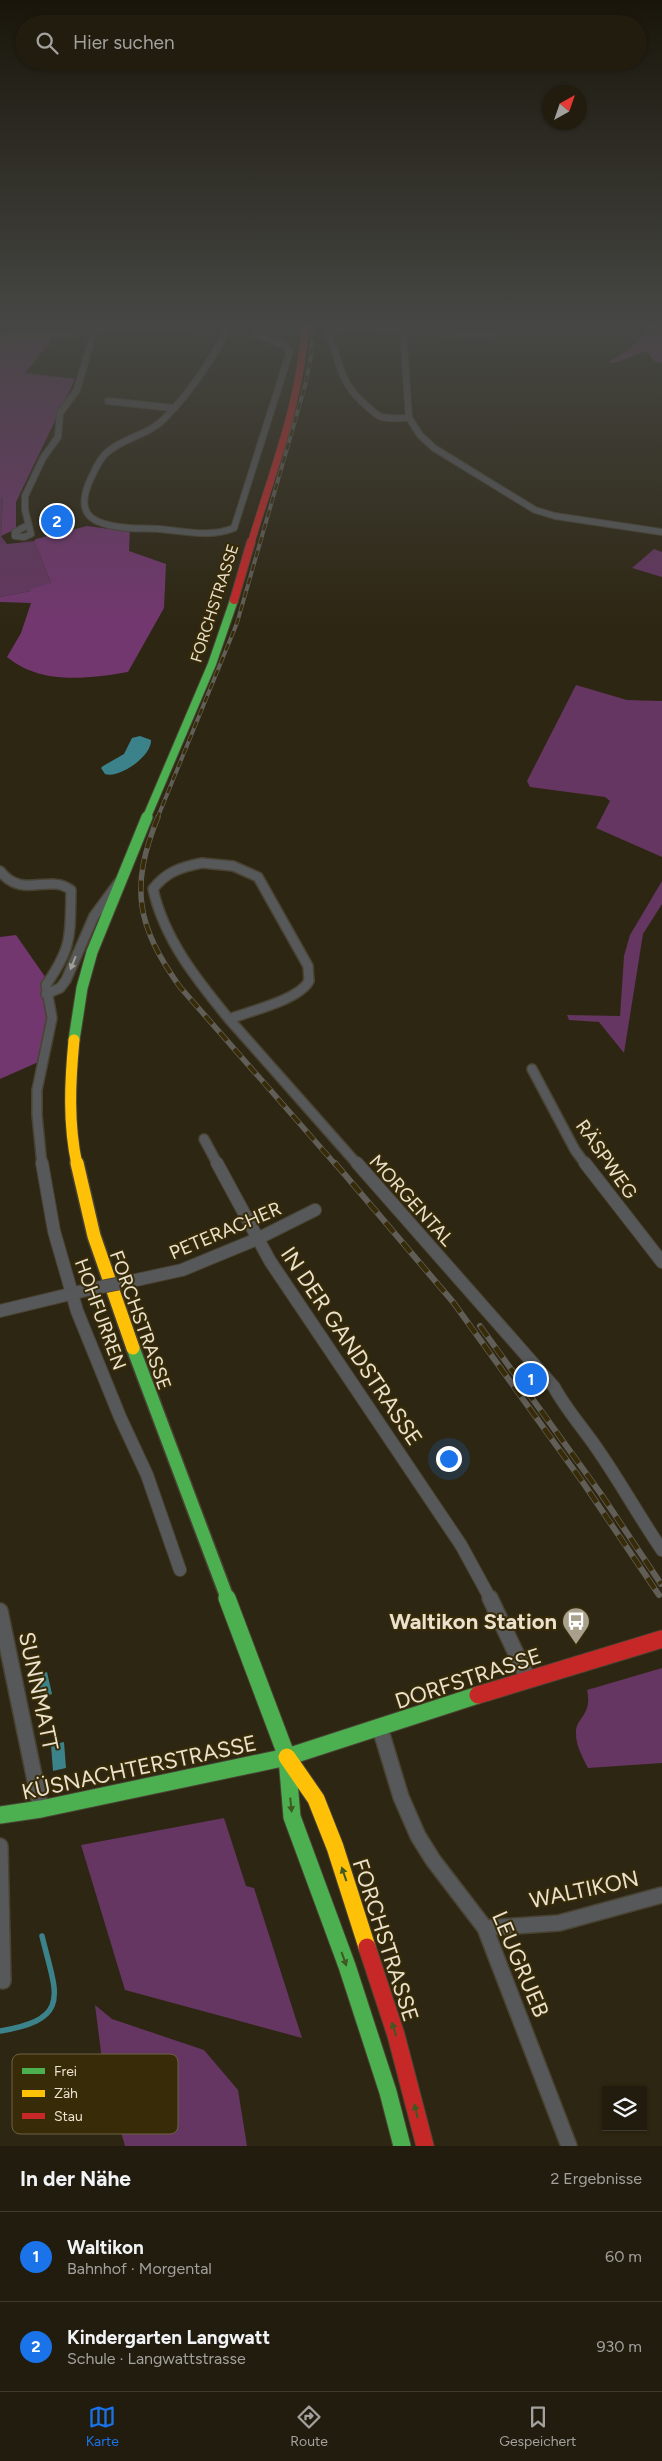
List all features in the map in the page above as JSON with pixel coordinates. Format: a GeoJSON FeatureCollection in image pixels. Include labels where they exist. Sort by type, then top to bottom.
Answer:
{"type":"FeatureCollection","features":[{"type":"Feature","properties":{"kind":"main road","name":"FORCHSTRASSE"},"geometry":{"type":"LineString","coordinates":[[286,424],[228,621],[209,672],[120,881],[92,952],[82,988],[75,1027],[70,1088],[78,1177],[98,1256],[114,1303],[286,1757],[316,1799],[335,1847],[396,2035],[425,2146]]}},
{"type":"Feature","properties":{"kind":"main road","name":"DORFSTRASSE"},"geometry":{"type":"LineString","coordinates":[[286,1757],[380,1728],[528,1678],[662,1639]]}},
{"type":"Feature","properties":{"kind":"main road","name":"FORCHSTRASSE"},"geometry":{"type":"LineString","coordinates":[[286,1757],[292,1817],[368,2030],[402,2146]]}},
{"type":"Feature","properties":{"kind":"main road","name":"KÜSNACHTERSTRASSE"},"geometry":{"type":"LineString","coordinates":[[0,1815],[42,1809],[286,1757]]}},
{"type":"Feature","properties":{"kind":"street"},"geometry":{"type":"LineString","coordinates":[[28,525],[25,496],[43,458],[58,438],[59,424]]}},
{"type":"Feature","properties":{"kind":"street"},"geometry":{"type":"LineString","coordinates":[[157,424],[105,454],[87,485],[83,498],[83,509],[91,519],[112,526],[219,533],[232,530],[236,526],[267,424]]}},
{"type":"Feature","properties":{"kind":"street"},"geometry":{"type":"LineString","coordinates":[[413,424],[420,436],[434,448],[535,510],[555,516],[662,532]]}},
{"type":"Feature","properties":{"kind":"street","name":"MORGENTAL"},"geometry":{"type":"LineString","coordinates":[[228,1020],[302,990],[309,982],[311,973],[305,959],[258,877],[251,871],[234,866],[207,864],[191,865],[166,872],[156,881],[153,889],[156,904],[169,934],[196,979],[228,1020],[554,1386],[568,1412],[593,1442],[662,1550]]}},
{"type":"Feature","properties":{"kind":"street"},"geometry":{"type":"LineString","coordinates":[[0,871],[13,884],[22,887],[63,884],[70,890],[70,940],[62,962],[48,981],[46,994]]}},
{"type":"Feature","properties":{"kind":"street","name":"FORCHSTRASSE"},"geometry":{"type":"LineString","coordinates":[[46,994],[60,988],[66,980],[89,923],[108,894],[120,881]]}},
{"type":"Feature","properties":{"kind":"street","name":"HOHFURREN"},"geometry":{"type":"LineString","coordinates":[[46,994],[52,1018],[37,1090],[41,1157],[54,1231],[72,1294],[120,1417],[147,1475],[180,1570]]}},
{"type":"Feature","properties":{"kind":"street","name":"RÄSPWEG"},"geometry":{"type":"LineString","coordinates":[[532,1069],[575,1150],[662,1262]]}},
{"type":"Feature","properties":{"kind":"street","name":"IN DER GANDSTRASSE"},"geometry":{"type":"LineString","coordinates":[[204,1139],[257,1239],[358,1393],[448,1524],[498,1612],[528,1678]]}},
{"type":"Feature","properties":{"kind":"street","name":"PETERACHER"},"geometry":{"type":"LineString","coordinates":[[0,1311],[182,1270],[257,1239],[315,1210]]}},
{"type":"Feature","properties":{"kind":"street","name":"SUNNMATT"},"geometry":{"type":"LineString","coordinates":[[0,1611],[2,1632],[42,1809]]}},
{"type":"Feature","properties":{"kind":"street","name":"LEUGRUEB"},"geometry":{"type":"LineString","coordinates":[[380,1728],[418,1835],[439,1869],[465,1898],[486,1928],[569,2146]]}},
{"type":"Feature","properties":{"kind":"street"},"geometry":{"type":"LineString","coordinates":[[0,1846],[3,1981]]}},
{"type":"Feature","properties":{"kind":"street","name":"WALTIKON"},"geometry":{"type":"LineString","coordinates":[[486,1928],[559,1923],[662,1895]]}},
{"type":"Feature","properties":{"kind":"shaded area"},"geometry":{"type":"Polygon","coordinates":[[[0,424],[53,424],[16,502],[16,529],[1,536],[3,498],[0,497],[0,424]]]}},
{"type":"Feature","properties":{"kind":"shaded area"},"geometry":{"type":"Polygon","coordinates":[[[0,497],[3,497],[1,536],[7,544],[34,541],[51,583],[49,585],[31,591],[0,597],[0,497]]]}},
{"type":"Feature","properties":{"kind":"shaded area"},"geometry":{"type":"Polygon","coordinates":[[[87,526],[110,529],[112,526],[130,528],[129,551],[166,564],[164,608],[128,672],[97,677],[65,678],[34,672],[20,666],[7,657],[21,633],[31,603],[0,602],[0,597],[31,591],[30,589],[51,583],[34,541],[36,539],[87,526]]]}},
{"type":"Feature","properties":{"kind":"shaded area"},"geometry":{"type":"Polygon","coordinates":[[[654,549],[662,552],[662,577],[632,568],[654,549]]]}},
{"type":"Feature","properties":{"kind":"shaded area"},"geometry":{"type":"Polygon","coordinates":[[[576,685],[627,700],[662,701],[662,857],[596,828],[610,801],[605,797],[530,787],[527,781],[576,685]]]}},
{"type":"Feature","properties":{"kind":"shaded area"},"geometry":{"type":"Polygon","coordinates":[[[662,881],[662,904],[643,934],[624,1053],[599,1022],[569,1020],[567,1015],[620,1016],[624,956],[630,935],[662,881]]]}},
{"type":"Feature","properties":{"kind":"shaded area"},"geometry":{"type":"Polygon","coordinates":[[[16,935],[48,981],[50,1007],[43,1060],[0,1079],[0,937],[16,935]]]}},
{"type":"Feature","properties":{"kind":"shaded area"},"geometry":{"type":"Polygon","coordinates":[[[662,1668],[662,1763],[588,1768],[576,1738],[576,1728],[588,1705],[587,1690],[662,1668]]]}},
{"type":"Feature","properties":{"kind":"shaded area"},"geometry":{"type":"Polygon","coordinates":[[[224,1818],[246,1886],[254,1888],[302,2038],[125,1990],[81,1845],[224,1818]]]}},
{"type":"Feature","properties":{"kind":"shaded area"},"geometry":{"type":"Polygon","coordinates":[[[95,2005],[112,2019],[204,2050],[238,2090],[247,2146],[125,2146],[122,2134],[178,2134],[178,2054],[101,2054],[95,2005]]]}},
{"type":"Feature","properties":{"kind":"water"},"geometry":{"type":"Polygon","coordinates":[[[140,736],[151,740],[150,746],[141,759],[126,770],[111,775],[105,774],[101,768],[124,754],[132,738],[140,736]]]}},
{"type":"Feature","properties":{"kind":"water"},"geometry":{"type":"Polygon","coordinates":[[[47,1672],[52,1694],[39,1698],[35,1676],[47,1672]]]}},
{"type":"Feature","properties":{"kind":"water"},"geometry":{"type":"Polygon","coordinates":[[[64,1742],[66,1768],[53,1771],[51,1745],[64,1742]]]}},
{"type":"Feature","properties":{"kind":"waterway"},"geometry":{"type":"LineString","coordinates":[[0,2031],[23,2026],[39,2019],[49,2011],[54,2001],[52,1974],[42,1936]]}},
{"type":"Feature","properties":{"kind":"railway"},"geometry":{"type":"LineString","coordinates":[[157,819],[237,623],[294,424]]}},
{"type":"Feature","properties":{"kind":"railway"},"geometry":{"type":"LineString","coordinates":[[158,817],[143,865],[141,886],[142,906],[146,925],[154,945],[180,987],[336,1165]]}},
{"type":"Feature","properties":{"kind":"railway"},"geometry":{"type":"LineString","coordinates":[[335,1163],[453,1302],[584,1484],[659,1595]]}},
{"type":"Feature","properties":{"kind":"railway"},"geometry":{"type":"LineString","coordinates":[[480,1326],[601,1494],[661,1584]]}},
{"type":"Feature","properties":{"kind":"traffic: fast"},"geometry":{"type":"LineString","coordinates":[[74,1040],[82,988],[92,952],[112,899],[212,664],[234,600]]}},
{"type":"Feature","properties":{"kind":"traffic: fast"},"geometry":{"type":"LineString","coordinates":[[133,1348],[287,1757]]}},
{"type":"Feature","properties":{"kind":"traffic: fast"},"geometry":{"type":"LineString","coordinates":[[0,1815],[41,1809],[287,1757],[478,1695]]}},
{"type":"Feature","properties":{"kind":"traffic: fast"},"geometry":{"type":"LineString","coordinates":[[287,1758],[292,1817],[347,1966],[388,2092],[402,2146]]}},
{"type":"Feature","properties":{"kind":"traffic: slow"},"geometry":{"type":"LineString","coordinates":[[74,1040],[70,1079],[71,1119],[75,1158],[94,1236],[133,1348]]}},
{"type":"Feature","properties":{"kind":"traffic: slow"},"geometry":{"type":"LineString","coordinates":[[287,1757],[316,1799],[335,1847],[367,1947]]}},
{"type":"Feature","properties":{"kind":"traffic: jam"},"geometry":{"type":"LineString","coordinates":[[234,600],[286,424]]}},
{"type":"Feature","properties":{"kind":"traffic: jam"},"geometry":{"type":"LineString","coordinates":[[478,1695],[662,1639]]}},
{"type":"Feature","properties":{"kind":"traffic: jam"},"geometry":{"type":"LineString","coordinates":[[367,1947],[396,2035],[425,2146]]}},
{"type":"Feature","properties":{"kind":"place","name":"Kindergarten Langwatt"},"geometry":{"type":"Point","coordinates":[57,521]}},
{"type":"Feature","properties":{"kind":"place","name":"Waltikon"},"geometry":{"type":"Point","coordinates":[531,1379]}},
{"type":"Feature","properties":{"kind":"place","name":"Waltikon Station"},"geometry":{"type":"Point","coordinates":[576,1645]}}]}
